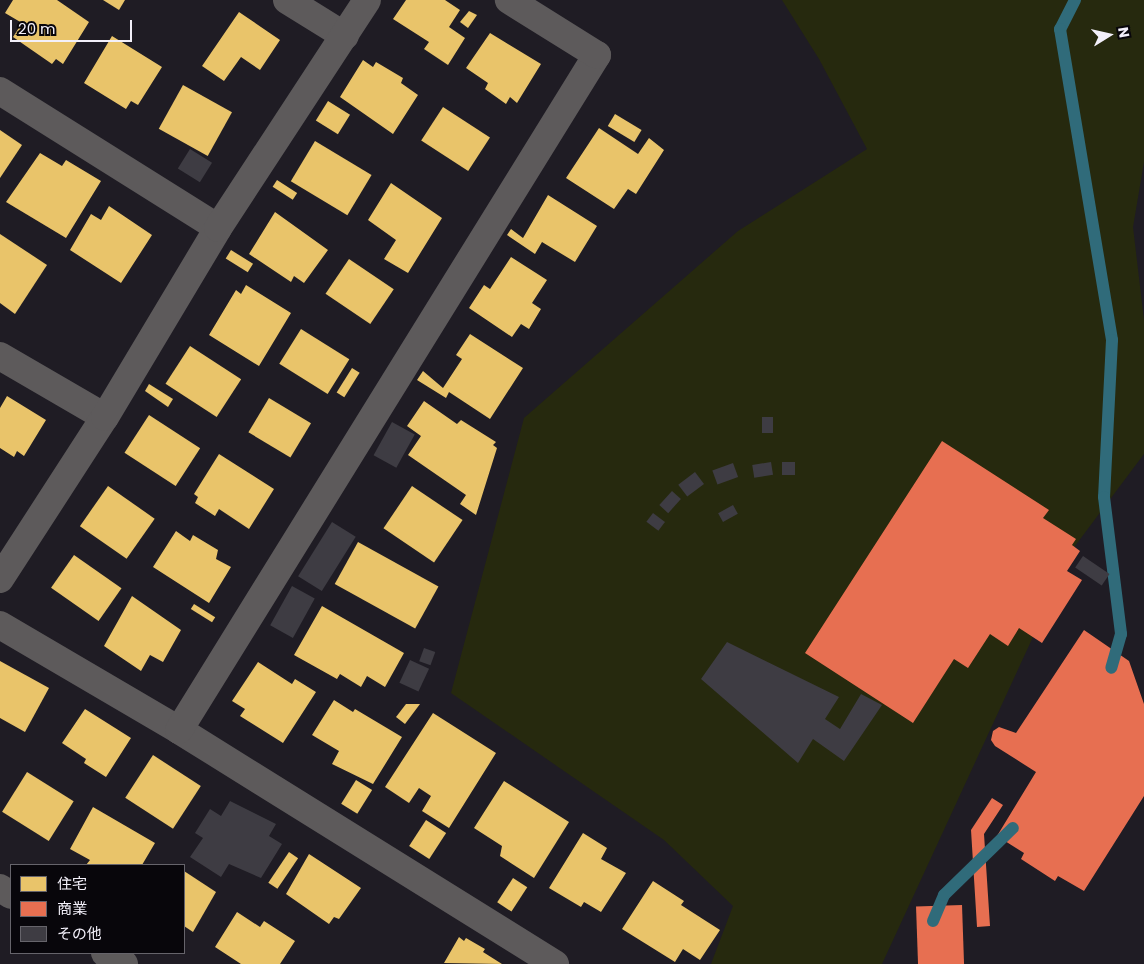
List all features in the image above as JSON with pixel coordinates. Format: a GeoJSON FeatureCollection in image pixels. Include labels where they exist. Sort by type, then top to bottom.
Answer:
{"type":"FeatureCollection","features":[{"type":"Feature","properties":{"kind":"street"},"geometry":{"type":"LineString","coordinates":[[287,0],[344,36]]}},
{"type":"Feature","properties":{"kind":"street"},"geometry":{"type":"LineString","coordinates":[[0,579],[105,417],[218,228],[367,0]]}},
{"type":"Feature","properties":{"kind":"street"},"geometry":{"type":"LineString","coordinates":[[179,730],[597,55],[509,0]]}},
{"type":"Feature","properties":{"kind":"street"},"geometry":{"type":"LineString","coordinates":[[0,91],[218,228]]}},
{"type":"Feature","properties":{"kind":"street"},"geometry":{"type":"LineString","coordinates":[[0,356],[105,417]]}},
{"type":"Feature","properties":{"kind":"street"},"geometry":{"type":"LineString","coordinates":[[0,625],[179,730],[555,964]]}},
{"type":"Feature","properties":{"kind":"street"},"geometry":{"type":"LineString","coordinates":[[107,954],[124,964]]}},
{"type":"Feature","properties":{"kind":"green space"},"geometry":{"type":"Polygon","coordinates":[[[782,0],[1144,0],[1144,162],[1133,227],[1144,320],[1144,454],[1075,546],[882,964],[711,964],[733,906],[664,840],[451,693],[524,418],[738,231],[867,149],[819,59],[782,0]]]}},
{"type":"Feature","properties":{"kind":"building: 住宅"},"geometry":{"type":"Polygon","coordinates":[[[13,0],[57,0],[89,22],[63,64],[56,59],[52,64],[13,37],[22,23],[5,13],[13,0]]]}},
{"type":"Feature","properties":{"kind":"building: 住宅"},"geometry":{"type":"Polygon","coordinates":[[[103,0],[125,0],[119,10],[103,0]]]}},
{"type":"Feature","properties":{"kind":"building: 住宅"},"geometry":{"type":"Polygon","coordinates":[[[406,0],[445,0],[460,10],[449,27],[465,38],[448,65],[424,49],[429,42],[393,19],[406,0]]]}},
{"type":"Feature","properties":{"kind":"building: 住宅"},"geometry":{"type":"Polygon","coordinates":[[[469,11],[477,15],[468,28],[460,22],[469,11]]]}},
{"type":"Feature","properties":{"kind":"building: 住宅"},"geometry":{"type":"Polygon","coordinates":[[[239,12],[280,40],[260,70],[241,57],[224,81],[202,66],[239,12]]]}},
{"type":"Feature","properties":{"kind":"building: 住宅"},"geometry":{"type":"Polygon","coordinates":[[[490,33],[541,64],[517,103],[510,97],[506,104],[485,89],[488,83],[466,68],[490,33]]]}},
{"type":"Feature","properties":{"kind":"building: 住宅"},"geometry":{"type":"Polygon","coordinates":[[[112,36],[162,67],[138,105],[131,101],[126,109],[84,83],[112,36]]]}},
{"type":"Feature","properties":{"kind":"building: 住宅"},"geometry":{"type":"Polygon","coordinates":[[[363,60],[373,67],[376,62],[403,78],[401,83],[418,95],[393,134],[340,97],[363,60]]]}},
{"type":"Feature","properties":{"kind":"building: 住宅"},"geometry":{"type":"Polygon","coordinates":[[[183,85],[232,112],[208,156],[159,129],[183,85]]]}},
{"type":"Feature","properties":{"kind":"building: 住宅"},"geometry":{"type":"Polygon","coordinates":[[[328,101],[350,115],[338,134],[316,121],[328,101]]]}},
{"type":"Feature","properties":{"kind":"building: 住宅"},"geometry":{"type":"Polygon","coordinates":[[[443,107],[490,137],[468,171],[421,141],[443,107]]]}},
{"type":"Feature","properties":{"kind":"building: 住宅"},"geometry":{"type":"Polygon","coordinates":[[[615,114],[642,130],[634,142],[608,126],[615,114]]]}},
{"type":"Feature","properties":{"kind":"building: 住宅"},"geometry":{"type":"Polygon","coordinates":[[[599,128],[638,154],[649,138],[664,150],[636,194],[628,189],[614,209],[566,178],[599,128]]]}},
{"type":"Feature","properties":{"kind":"building: 住宅"},"geometry":{"type":"Polygon","coordinates":[[[0,130],[22,145],[0,178],[0,130]]]}},
{"type":"Feature","properties":{"kind":"building: 住宅"},"geometry":{"type":"Polygon","coordinates":[[[315,141],[372,175],[347,215],[291,181],[315,141]]]}},
{"type":"Feature","properties":{"kind":"building: 住宅"},"geometry":{"type":"Polygon","coordinates":[[[40,153],[62,166],[66,160],[101,181],[66,238],[6,202],[40,153]]]}},
{"type":"Feature","properties":{"kind":"building: 住宅"},"geometry":{"type":"Polygon","coordinates":[[[277,180],[297,193],[293,200],[273,187],[277,180]]]}},
{"type":"Feature","properties":{"kind":"building: 住宅"},"geometry":{"type":"Polygon","coordinates":[[[391,183],[442,218],[408,273],[384,259],[396,240],[368,220],[391,183]]]}},
{"type":"Feature","properties":{"kind":"building: 住宅"},"geometry":{"type":"Polygon","coordinates":[[[548,195],[597,226],[575,262],[542,242],[535,254],[507,235],[511,229],[523,238],[548,195]]]}},
{"type":"Feature","properties":{"kind":"building: 住宅"},"geometry":{"type":"Polygon","coordinates":[[[109,206],[152,235],[121,283],[70,250],[91,214],[101,220],[109,206]]]}},
{"type":"Feature","properties":{"kind":"building: 住宅"},"geometry":{"type":"Polygon","coordinates":[[[275,212],[328,250],[304,283],[294,276],[291,282],[249,254],[275,212]]]}},
{"type":"Feature","properties":{"kind":"building: 住宅"},"geometry":{"type":"Polygon","coordinates":[[[0,234],[47,265],[15,314],[0,303],[0,234]]]}},
{"type":"Feature","properties":{"kind":"building: 住宅"},"geometry":{"type":"Polygon","coordinates":[[[231,250],[253,264],[248,272],[226,258],[231,250]]]}},
{"type":"Feature","properties":{"kind":"building: 住宅"},"geometry":{"type":"Polygon","coordinates":[[[511,257],[547,280],[532,303],[541,309],[529,329],[521,324],[512,337],[469,308],[484,285],[490,289],[511,257]]]}},
{"type":"Feature","properties":{"kind":"building: 住宅"},"geometry":{"type":"Polygon","coordinates":[[[349,259],[394,289],[370,324],[326,294],[349,259]]]}},
{"type":"Feature","properties":{"kind":"building: 住宅"},"geometry":{"type":"Polygon","coordinates":[[[246,285],[291,313],[259,366],[209,335],[236,290],[241,294],[246,285]]]}},
{"type":"Feature","properties":{"kind":"building: 住宅"},"geometry":{"type":"Polygon","coordinates":[[[301,329],[349,359],[328,394],[279,364],[301,329]]]}},
{"type":"Feature","properties":{"kind":"building: 住宅"},"geometry":{"type":"Polygon","coordinates":[[[470,334],[523,368],[490,419],[449,392],[446,398],[417,380],[423,371],[443,388],[462,359],[456,355],[470,334]]]}},
{"type":"Feature","properties":{"kind":"building: 住宅"},"geometry":{"type":"Polygon","coordinates":[[[190,346],[241,379],[217,417],[165,384],[190,346]]]}},
{"type":"Feature","properties":{"kind":"building: 住宅"},"geometry":{"type":"Polygon","coordinates":[[[352,368],[360,373],[344,397],[337,393],[352,368]]]}},
{"type":"Feature","properties":{"kind":"building: 住宅"},"geometry":{"type":"Polygon","coordinates":[[[149,384],[173,399],[168,407],[145,391],[149,384]]]}},
{"type":"Feature","properties":{"kind":"building: 住宅"},"geometry":{"type":"Polygon","coordinates":[[[7,396],[46,420],[24,456],[17,451],[14,457],[0,448],[0,408],[7,396]]]}},
{"type":"Feature","properties":{"kind":"building: 住宅"},"geometry":{"type":"Polygon","coordinates":[[[269,398],[311,423],[290,458],[248,432],[269,398]]]}},
{"type":"Feature","properties":{"kind":"building: 住宅"},"geometry":{"type":"Polygon","coordinates":[[[424,401],[457,424],[461,420],[496,442],[493,445],[497,448],[476,515],[460,504],[466,495],[408,455],[421,436],[407,426],[424,401]]]}},
{"type":"Feature","properties":{"kind":"building: 住宅"},"geometry":{"type":"Polygon","coordinates":[[[149,415],[200,448],[176,486],[124,453],[149,415]]]}},
{"type":"Feature","properties":{"kind":"building: 住宅"},"geometry":{"type":"Polygon","coordinates":[[[219,454],[274,489],[249,529],[219,509],[215,516],[195,503],[198,497],[194,494],[219,454]]]}},
{"type":"Feature","properties":{"kind":"building: 住宅"},"geometry":{"type":"Polygon","coordinates":[[[108,486],[155,519],[127,559],[80,526],[108,486]]]}},
{"type":"Feature","properties":{"kind":"building: 住宅"},"geometry":{"type":"Polygon","coordinates":[[[412,486],[463,520],[434,562],[383,528],[412,486]]]}},
{"type":"Feature","properties":{"kind":"building: 住宅"},"geometry":{"type":"Polygon","coordinates":[[[176,531],[190,541],[193,535],[218,550],[216,559],[231,567],[209,603],[153,567],[176,531]]]}},
{"type":"Feature","properties":{"kind":"building: 住宅"},"geometry":{"type":"Polygon","coordinates":[[[358,542],[438,587],[415,629],[335,584],[358,542]]]}},
{"type":"Feature","properties":{"kind":"building: 住宅"},"geometry":{"type":"Polygon","coordinates":[[[74,555],[122,588],[99,621],[51,588],[74,555]]]}},
{"type":"Feature","properties":{"kind":"building: 住宅"},"geometry":{"type":"Polygon","coordinates":[[[132,596],[181,630],[163,662],[150,655],[141,671],[104,646],[132,596]]]}},
{"type":"Feature","properties":{"kind":"building: 住宅"},"geometry":{"type":"Polygon","coordinates":[[[194,604],[215,617],[212,622],[191,609],[194,604]]]}},
{"type":"Feature","properties":{"kind":"building: 住宅"},"geometry":{"type":"Polygon","coordinates":[[[322,606],[404,653],[385,687],[367,676],[361,687],[340,674],[337,679],[294,655],[322,606]]]}},
{"type":"Feature","properties":{"kind":"building: 住宅"},"geometry":{"type":"Polygon","coordinates":[[[0,661],[49,688],[25,732],[0,718],[0,661]]]}},
{"type":"Feature","properties":{"kind":"building: 住宅"},"geometry":{"type":"Polygon","coordinates":[[[258,662],[292,684],[295,679],[316,692],[283,743],[240,716],[245,709],[232,701],[258,662]]]}},
{"type":"Feature","properties":{"kind":"building: 住宅"},"geometry":{"type":"Polygon","coordinates":[[[334,700],[353,712],[355,709],[402,737],[373,784],[332,764],[339,751],[312,735],[334,700]]]}},
{"type":"Feature","properties":{"kind":"building: 住宅"},"geometry":{"type":"Polygon","coordinates":[[[406,704],[420,704],[405,724],[396,717],[406,704]]]}},
{"type":"Feature","properties":{"kind":"building: 住宅"},"geometry":{"type":"Polygon","coordinates":[[[85,709],[131,738],[106,777],[84,763],[86,759],[62,743],[85,709]]]}},
{"type":"Feature","properties":{"kind":"building: 住宅"},"geometry":{"type":"Polygon","coordinates":[[[433,713],[496,753],[449,828],[422,811],[431,796],[419,788],[409,803],[385,787],[433,713]]]}},
{"type":"Feature","properties":{"kind":"building: 住宅"},"geometry":{"type":"Polygon","coordinates":[[[153,755],[201,786],[173,829],[125,798],[153,755]]]}},
{"type":"Feature","properties":{"kind":"building: 住宅"},"geometry":{"type":"Polygon","coordinates":[[[27,772],[74,801],[49,841],[2,812],[27,772]]]}},
{"type":"Feature","properties":{"kind":"building: 住宅"},"geometry":{"type":"Polygon","coordinates":[[[356,780],[372,790],[357,814],[341,804],[356,780]]]}},
{"type":"Feature","properties":{"kind":"building: 住宅"},"geometry":{"type":"Polygon","coordinates":[[[504,781],[569,822],[534,878],[500,856],[502,846],[474,828],[504,781]]]}},
{"type":"Feature","properties":{"kind":"building: 住宅"},"geometry":{"type":"Polygon","coordinates":[[[93,807],[155,843],[143,864],[87,864],[90,860],[70,849],[93,807]]]}},
{"type":"Feature","properties":{"kind":"building: 住宅"},"geometry":{"type":"Polygon","coordinates":[[[426,820],[446,833],[429,859],[409,846],[426,820]]]}},
{"type":"Feature","properties":{"kind":"building: 住宅"},"geometry":{"type":"Polygon","coordinates":[[[583,833],[607,848],[601,859],[626,873],[601,912],[584,902],[581,907],[549,888],[583,833]]]}},
{"type":"Feature","properties":{"kind":"building: 住宅"},"geometry":{"type":"Polygon","coordinates":[[[289,852],[298,858],[277,889],[268,883],[289,852]]]}},
{"type":"Feature","properties":{"kind":"building: 住宅"},"geometry":{"type":"Polygon","coordinates":[[[309,854],[361,888],[339,919],[334,917],[329,924],[286,894],[309,854]]]}},
{"type":"Feature","properties":{"kind":"building: 住宅"},"geometry":{"type":"Polygon","coordinates":[[[185,872],[216,892],[193,932],[185,927],[185,872]]]}},
{"type":"Feature","properties":{"kind":"building: 住宅"},"geometry":{"type":"Polygon","coordinates":[[[513,878],[527,887],[511,912],[497,902],[513,878]]]}},
{"type":"Feature","properties":{"kind":"building: 住宅"},"geometry":{"type":"Polygon","coordinates":[[[653,881],[684,901],[681,905],[720,930],[700,960],[683,949],[675,962],[622,929],[653,881]]]}},
{"type":"Feature","properties":{"kind":"building: 住宅"},"geometry":{"type":"Polygon","coordinates":[[[237,912],[260,927],[264,921],[295,941],[280,964],[241,964],[215,947],[237,912]]]}},
{"type":"Feature","properties":{"kind":"building: 住宅"},"geometry":{"type":"Polygon","coordinates":[[[459,937],[464,941],[466,938],[485,949],[483,952],[502,964],[444,963],[459,937]]]}},
{"type":"Feature","properties":{"kind":"building: 商業"},"geometry":{"type":"Polygon","coordinates":[[[942,441],[1049,510],[1043,518],[1076,539],[1072,545],[1080,551],[1067,571],[1082,580],[1042,643],[1019,628],[1008,646],[990,634],[968,668],[954,659],[913,723],[805,653],[942,441]]]}},
{"type":"Feature","properties":{"kind":"building: 商業"},"geometry":{"type":"Polygon","coordinates":[[[1084,630],[1129,661],[1144,704],[1144,796],[1084,891],[1058,876],[1055,881],[1021,859],[1024,853],[997,836],[1036,772],[995,746],[991,740],[993,731],[999,727],[1016,733],[1084,630]]]}},
{"type":"Feature","properties":{"kind":"building: 商業"},"geometry":{"type":"Polygon","coordinates":[[[992,798],[1003,805],[984,834],[990,926],[977,927],[971,830],[992,798]]]}},
{"type":"Feature","properties":{"kind":"building: 商業"},"geometry":{"type":"Polygon","coordinates":[[[962,905],[964,964],[918,964],[916,907],[962,905]]]}},
{"type":"Feature","properties":{"kind":"building: その他"},"geometry":{"type":"Polygon","coordinates":[[[190,149],[212,163],[200,182],[178,169],[190,149]]]}},
{"type":"Feature","properties":{"kind":"building: その他"},"geometry":{"type":"Polygon","coordinates":[[[762,417],[773,417],[773,433],[762,433],[762,417]]]}},
{"type":"Feature","properties":{"kind":"building: その他"},"geometry":{"type":"Polygon","coordinates":[[[392,422],[415,435],[396,468],[374,455],[392,422]]]}},
{"type":"Feature","properties":{"kind":"building: その他"},"geometry":{"type":"Polygon","coordinates":[[[771,462],[773,475],[754,478],[752,465],[771,462]]]}},
{"type":"Feature","properties":{"kind":"building: その他"},"geometry":{"type":"Polygon","coordinates":[[[782,462],[795,462],[795,475],[782,475],[782,462]]]}},
{"type":"Feature","properties":{"kind":"building: その他"},"geometry":{"type":"Polygon","coordinates":[[[733,463],[738,477],[717,485],[712,471],[733,463]]]}},
{"type":"Feature","properties":{"kind":"building: その他"},"geometry":{"type":"Polygon","coordinates":[[[695,472],[704,484],[687,497],[678,485],[695,472]]]}},
{"type":"Feature","properties":{"kind":"building: その他"},"geometry":{"type":"Polygon","coordinates":[[[672,491],[681,499],[668,513],[659,505],[672,491]]]}},
{"type":"Feature","properties":{"kind":"building: その他"},"geometry":{"type":"Polygon","coordinates":[[[733,505],[738,514],[723,522],[718,513],[733,505]]]}},
{"type":"Feature","properties":{"kind":"building: その他"},"geometry":{"type":"Polygon","coordinates":[[[653,513],[665,522],[658,531],[646,522],[653,513]]]}},
{"type":"Feature","properties":{"kind":"building: その他"},"geometry":{"type":"Polygon","coordinates":[[[332,522],[356,537],[322,591],[298,576],[332,522]]]}},
{"type":"Feature","properties":{"kind":"building: その他"},"geometry":{"type":"Polygon","coordinates":[[[1083,556],[1110,574],[1102,586],[1075,568],[1083,556]]]}},
{"type":"Feature","properties":{"kind":"building: その他"},"geometry":{"type":"Polygon","coordinates":[[[292,586],[315,599],[293,638],[270,625],[292,586]]]}},
{"type":"Feature","properties":{"kind":"building: その他"},"geometry":{"type":"Polygon","coordinates":[[[727,642],[839,697],[825,719],[840,729],[861,694],[882,705],[844,761],[813,739],[798,763],[701,679],[727,642]]]}},
{"type":"Feature","properties":{"kind":"building: その他"},"geometry":{"type":"Polygon","coordinates":[[[424,648],[435,652],[430,665],[419,661],[424,648]]]}},
{"type":"Feature","properties":{"kind":"building: その他"},"geometry":{"type":"Polygon","coordinates":[[[410,660],[429,669],[418,692],[399,683],[410,660]]]}},
{"type":"Feature","properties":{"kind":"building: その他"},"geometry":{"type":"Polygon","coordinates":[[[230,801],[276,824],[269,836],[282,844],[261,878],[229,864],[221,877],[190,857],[203,838],[195,833],[210,809],[221,816],[230,801]]]}},
{"type":"Feature","properties":{"kind":"waterway"},"geometry":{"type":"LineString","coordinates":[[1075,0],[1060,29],[1112,340],[1104,497],[1121,634],[1111,668]]}},
{"type":"Feature","properties":{"kind":"waterway"},"geometry":{"type":"LineString","coordinates":[[933,921],[944,895],[1013,828]]}}]}
